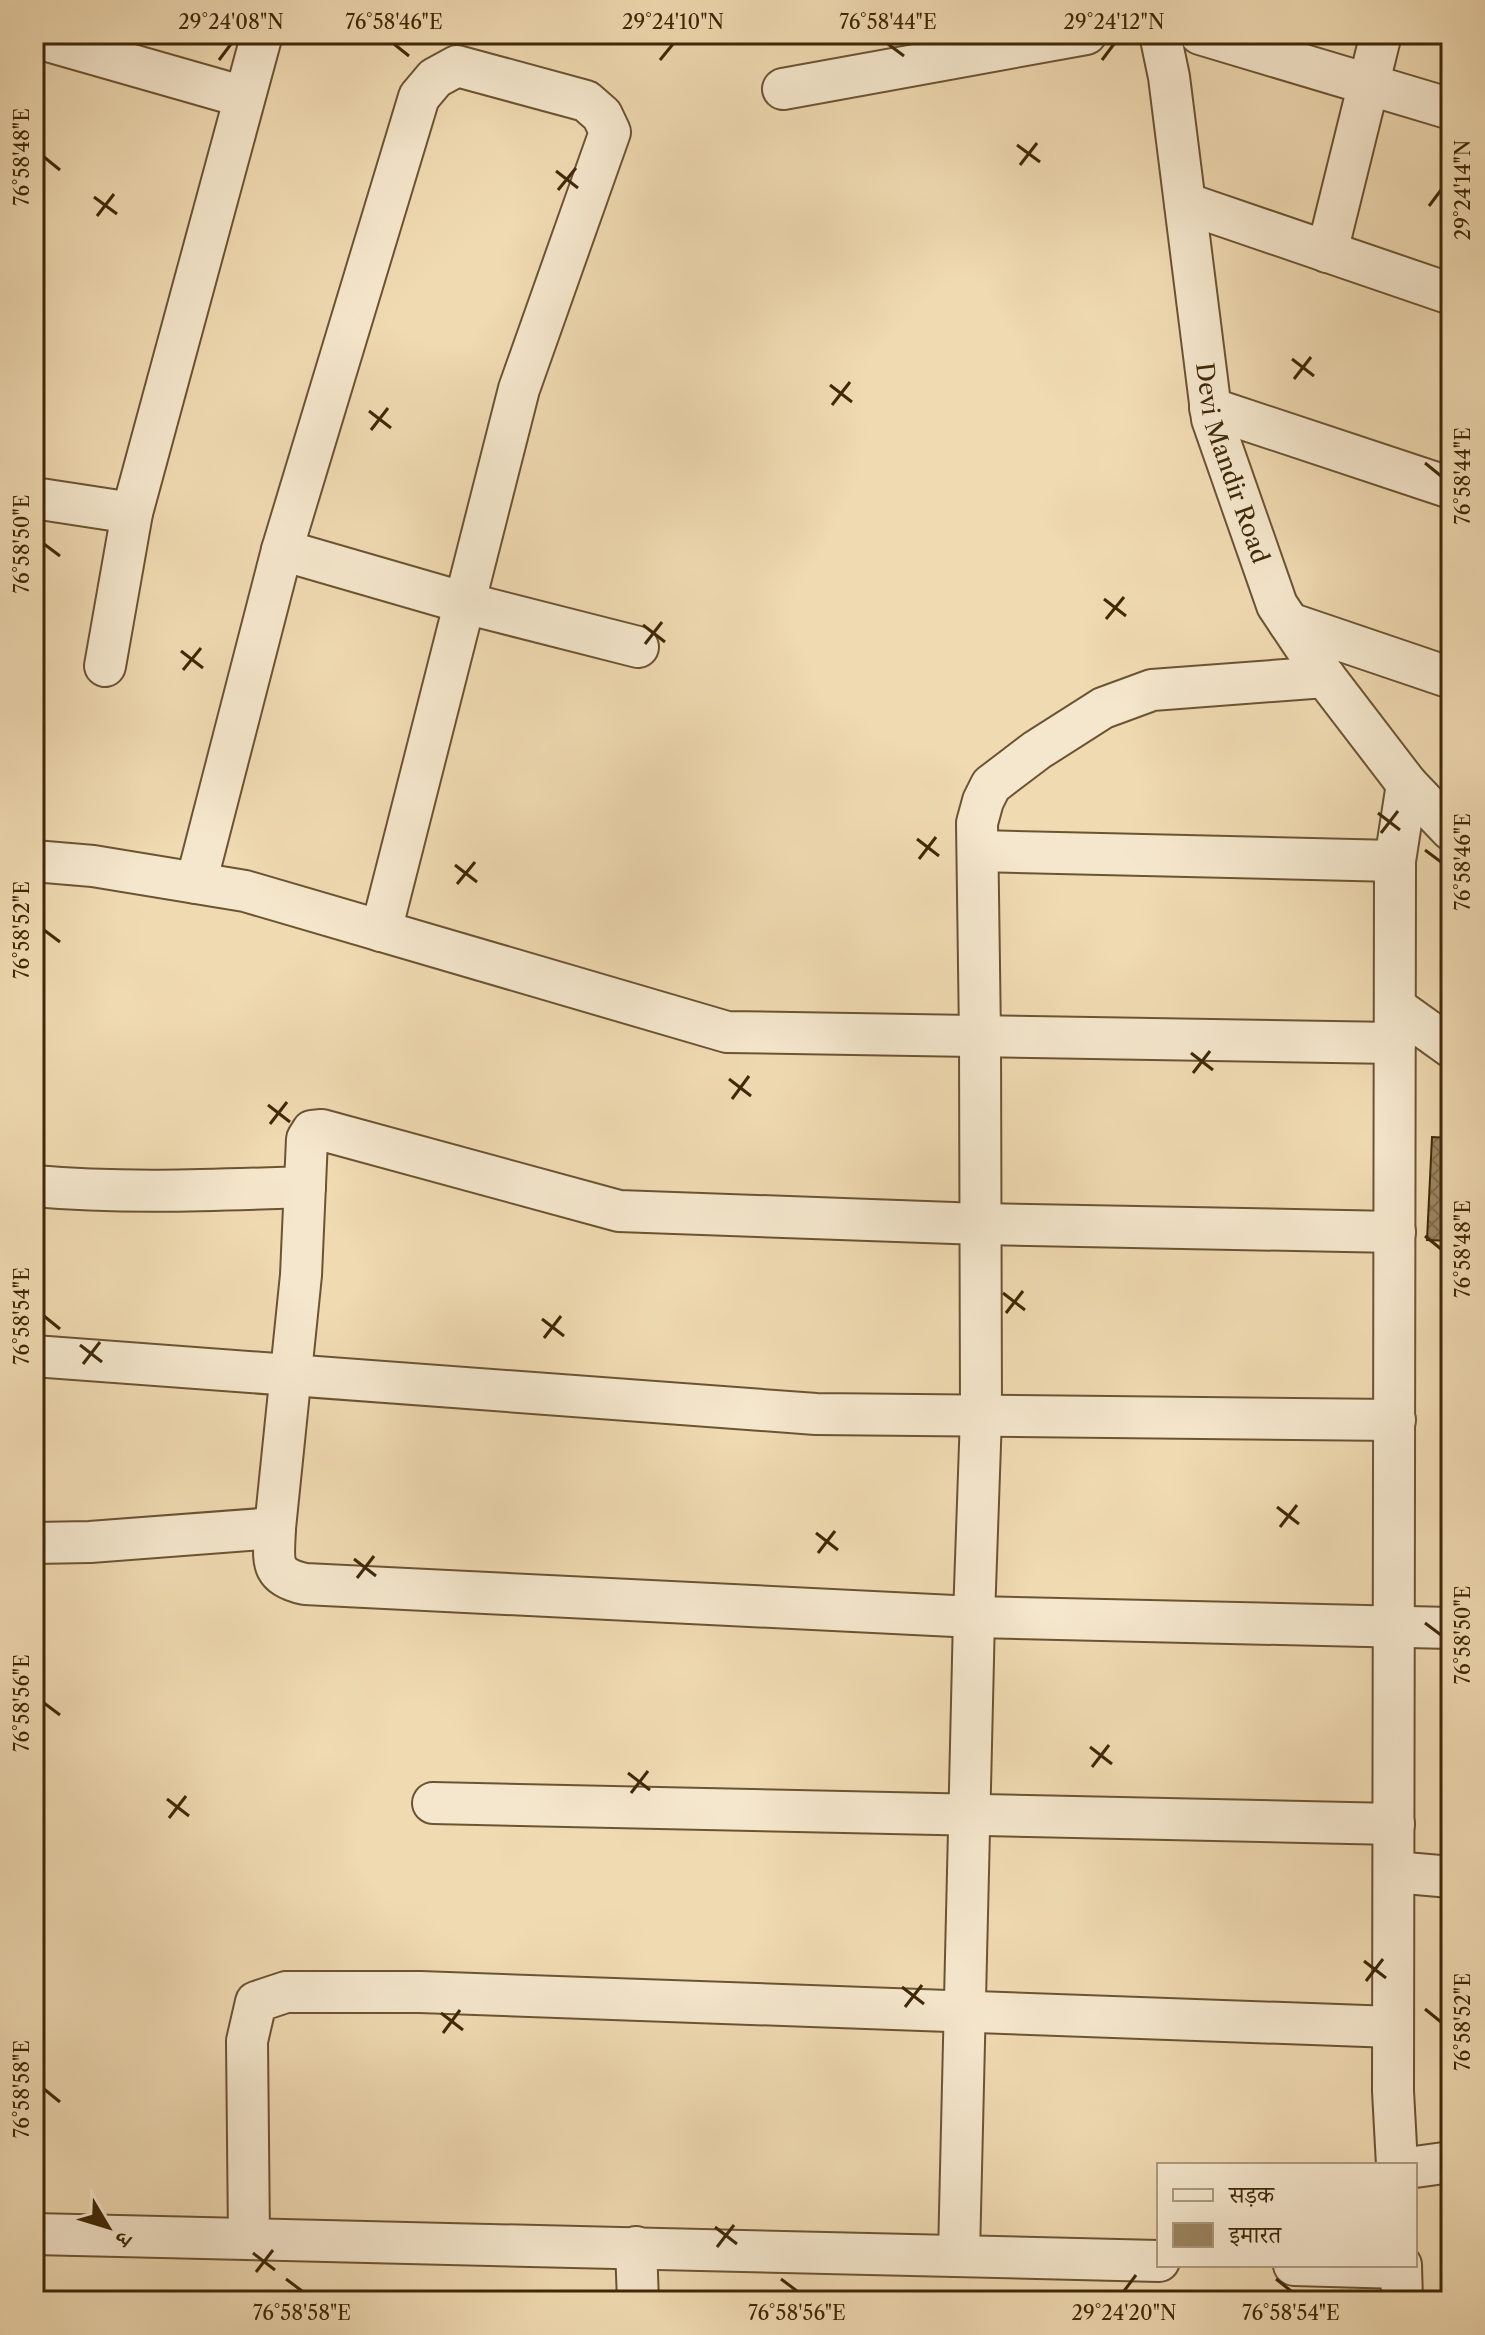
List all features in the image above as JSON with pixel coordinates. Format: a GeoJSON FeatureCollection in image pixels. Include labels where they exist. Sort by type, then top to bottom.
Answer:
{"type":"FeatureCollection","features":[{"type":"Feature","properties":{"kind":"street"},"geometry":{"type":"LineString","coordinates":[[105,666],[132,513],[262,34]]}},
{"type":"Feature","properties":{"kind":"street"},"geometry":{"type":"LineString","coordinates":[[783,89],[1086,34]]}},
{"type":"Feature","properties":{"kind":"street","name":"Devi Mandir Road"},"geometry":{"type":"LineString","coordinates":[[1160,34],[1169,77],[1212,419],[1277,605],[1325,677],[1407,784],[1451,830]]}},
{"type":"Feature","properties":{"kind":"street"},"geometry":{"type":"LineString","coordinates":[[1200,34],[1451,109]]}},
{"type":"Feature","properties":{"kind":"street"},"geometry":{"type":"LineString","coordinates":[[1327,252],[1381,34]]}},
{"type":"Feature","properties":{"kind":"street"},"geometry":{"type":"LineString","coordinates":[[34,37],[244,97]]}},
{"type":"Feature","properties":{"kind":"street"},"geometry":{"type":"LineString","coordinates":[[196,883],[282,550],[419,97],[435,78],[457,66],[586,101],[602,115],[610,132],[519,389],[381,931]]}},
{"type":"Feature","properties":{"kind":"street"},"geometry":{"type":"LineString","coordinates":[[1185,203],[1451,294]]}},
{"type":"Feature","properties":{"kind":"street"},"geometry":{"type":"LineString","coordinates":[[1210,408],[1451,488]]}},
{"type":"Feature","properties":{"kind":"street"},"geometry":{"type":"LineString","coordinates":[[34,498],[132,513]]}},
{"type":"Feature","properties":{"kind":"street"},"geometry":{"type":"LineString","coordinates":[[282,550],[465,603],[638,647]]}},
{"type":"Feature","properties":{"kind":"street"},"geometry":{"type":"LineString","coordinates":[[1289,623],[1451,678]]}},
{"type":"Feature","properties":{"kind":"street"},"geometry":{"type":"LineString","coordinates":[[959,2255],[981,1416],[977,823],[991,785],[1037,750],[1103,708],[1152,690],[1325,677]]}},
{"type":"Feature","properties":{"kind":"street"},"geometry":{"type":"LineString","coordinates":[[1397,2163],[1393,2027],[1395,861],[1407,784]]}},
{"type":"Feature","properties":{"kind":"street"},"geometry":{"type":"LineString","coordinates":[[978,851],[1395,861]]}},
{"type":"Feature","properties":{"kind":"street"},"geometry":{"type":"LineString","coordinates":[[34,861],[93,866],[245,891],[727,1032],[980,1036],[1395,1025],[1451,1047]]}},
{"type":"Feature","properties":{"kind":"street"},"geometry":{"type":"LineString","coordinates":[[1395,1232],[981,1224],[619,1211],[322,1130],[312,1131],[307,1139],[301,1275],[274,1563],[288,1581],[305,1584],[974,1617],[1451,1628]]}},
{"type":"Feature","properties":{"kind":"street"},"geometry":{"type":"LineString","coordinates":[[34,1186],[82,1190],[188,1191],[305,1187]]}},
{"type":"Feature","properties":{"kind":"street"},"geometry":{"type":"LineString","coordinates":[[34,1356],[816,1414],[1395,1420]]}},
{"type":"Feature","properties":{"kind":"street"},"geometry":{"type":"LineString","coordinates":[[34,1543],[90,1542],[275,1528]]}},
{"type":"Feature","properties":{"kind":"street"},"geometry":{"type":"LineString","coordinates":[[433,1803],[1394,1824]]}},
{"type":"Feature","properties":{"kind":"street"},"geometry":{"type":"LineString","coordinates":[[1394,1872],[1451,1877]]}},
{"type":"Feature","properties":{"kind":"street"},"geometry":{"type":"LineString","coordinates":[[249,2239],[247,2041],[256,2002],[286,1992],[420,1992],[1393,2027]]}},
{"type":"Feature","properties":{"kind":"street"},"geometry":{"type":"LineString","coordinates":[[1417,2167],[1451,2162]]}},
{"type":"Feature","properties":{"kind":"street"},"geometry":{"type":"LineString","coordinates":[[34,2234],[1157,2261]]}},
{"type":"Feature","properties":{"kind":"street"},"geometry":{"type":"LineString","coordinates":[[636,2247],[638,2301]]}},
{"type":"Feature","properties":{"kind":"street"},"geometry":{"type":"LineString","coordinates":[[1310,2267],[1401,2278]]}},
{"type":"Feature","properties":{"kind":"building"},"geometry":{"type":"Polygon","coordinates":[[[1432,1137],[1451,1138],[1451,1241],[1427,1240],[1432,1137]]]}}]}
